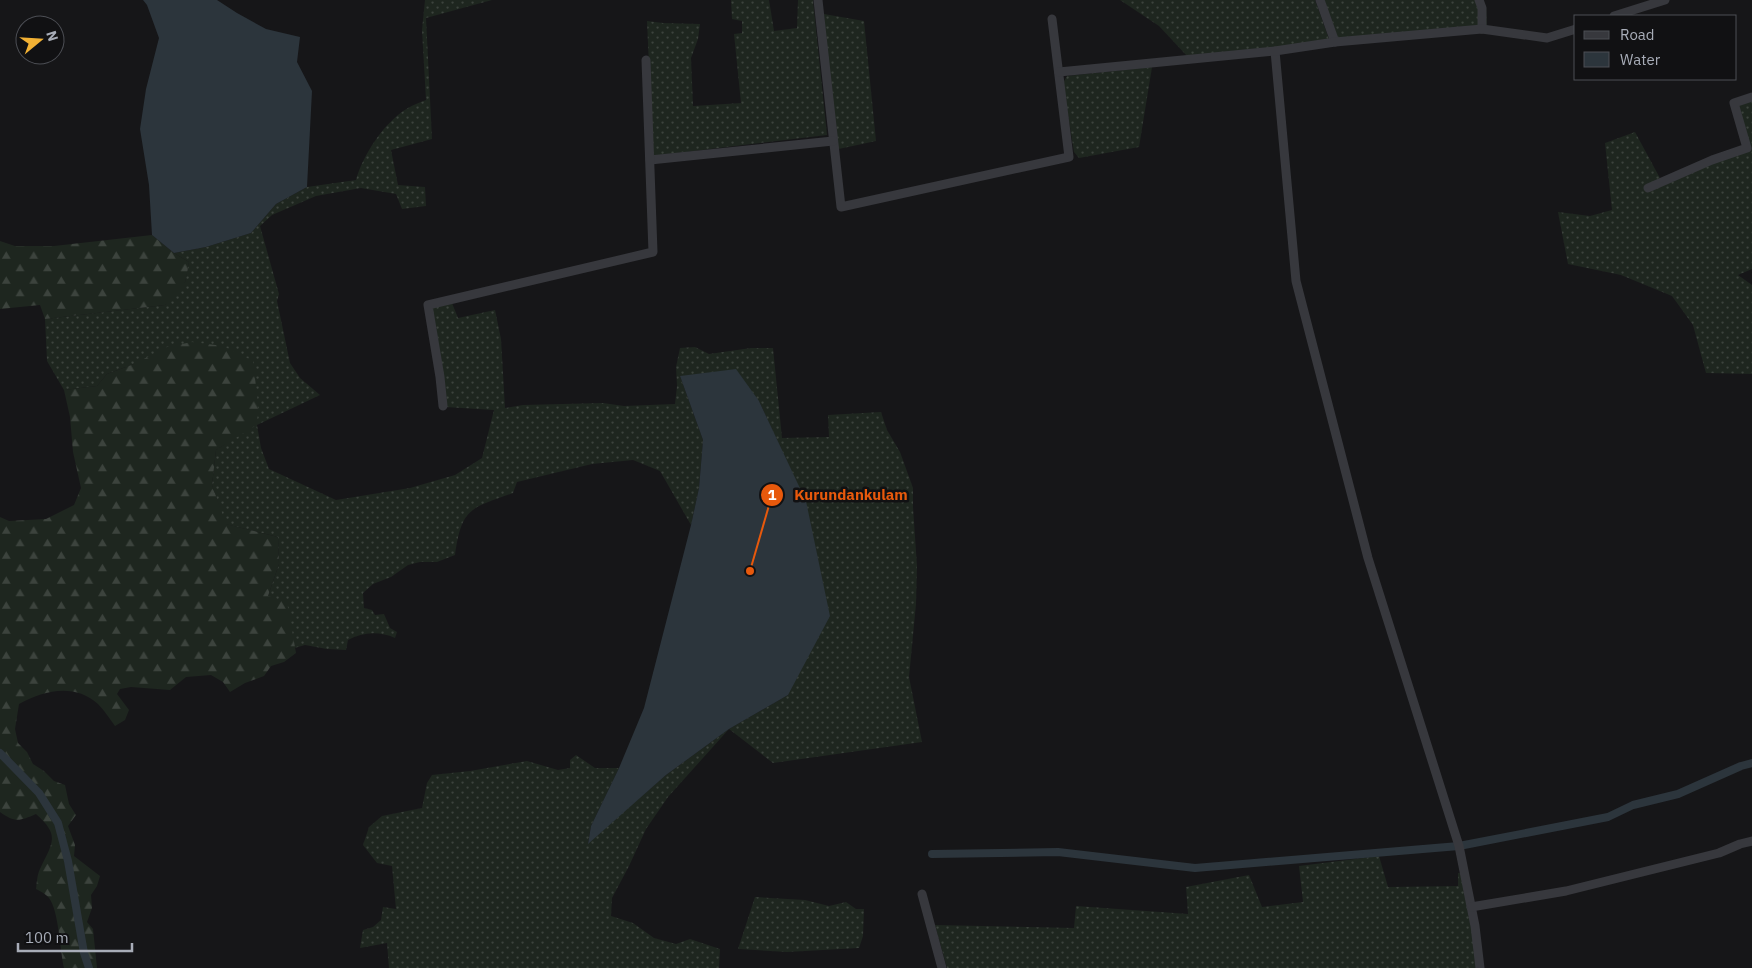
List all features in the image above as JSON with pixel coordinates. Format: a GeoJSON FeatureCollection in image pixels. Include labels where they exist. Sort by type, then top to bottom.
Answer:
{"type":"FeatureCollection","features":[{"type":"Feature","properties":{"kind":"street"},"geometry":{"type":"LineString","coordinates":[[818,0],[840,206],[1069,157],[1052,19]]}},
{"type":"Feature","properties":{"kind":"street"},"geometry":{"type":"LineString","coordinates":[[1320,0],[1335,42]]}},
{"type":"Feature","properties":{"kind":"street"},"geometry":{"type":"LineString","coordinates":[[1479,0],[1482,8],[1482,29]]}},
{"type":"Feature","properties":{"kind":"street"},"geometry":{"type":"LineString","coordinates":[[1617,15],[1665,0]]}},
{"type":"Feature","properties":{"kind":"street"},"geometry":{"type":"LineString","coordinates":[[1059,72],[1275,51],[1335,42],[1482,29],[1547,38],[1574,30]]}},
{"type":"Feature","properties":{"kind":"street"},"geometry":{"type":"LineString","coordinates":[[1275,51],[1296,281],[1368,558],[1458,846],[1471,907],[1480,968]]}},
{"type":"Feature","properties":{"kind":"street"},"geometry":{"type":"LineString","coordinates":[[443,406],[428,305],[653,252],[646,60]]}},
{"type":"Feature","properties":{"kind":"street"},"geometry":{"type":"LineString","coordinates":[[1648,188],[1712,160],[1747,148],[1734,103],[1752,98]]}},
{"type":"Feature","properties":{"kind":"street"},"geometry":{"type":"LineString","coordinates":[[650,160],[834,141]]}},
{"type":"Feature","properties":{"kind":"street"},"geometry":{"type":"LineString","coordinates":[[1471,907],[1574,889],[1719,853],[1752,841]]}},
{"type":"Feature","properties":{"kind":"street"},"geometry":{"type":"LineString","coordinates":[[922,894],[942,968]]}},
{"type":"Feature","properties":{"kind":"green space"},"geometry":{"type":"Polygon","coordinates":[[[425,0],[492,0],[426,18],[432,139],[391,150],[398,185],[425,187],[426,206],[402,209],[396,194],[361,188],[316,196],[272,215],[260,226],[279,294],[277,301],[290,363],[300,378],[320,395],[257,425],[261,448],[269,469],[336,500],[410,488],[455,475],[482,458],[494,410],[446,407],[430,307],[452,303],[458,318],[495,310],[501,339],[505,408],[523,405],[603,403],[624,406],[675,404],[677,386],[676,367],[680,348],[695,347],[709,354],[751,348],[773,348],[782,438],[829,437],[828,415],[881,412],[887,430],[900,452],[913,488],[917,566],[916,604],[909,677],[922,742],[773,763],[729,729],[788,695],[779,445],[759,401],[680,376],[703,440],[699,488],[691,525],[660,471],[633,460],[592,464],[517,482],[513,493],[478,507],[465,519],[461,527],[455,555],[437,562],[420,562],[408,565],[391,577],[373,584],[363,593],[364,608],[372,610],[375,615],[384,614],[390,628],[397,632],[395,638],[377,633],[354,637],[348,640],[346,650],[305,645],[291,649],[268,596],[279,564],[278,537],[225,524],[212,485],[216,450],[228,442],[134,364],[107,374],[97,386],[64,390],[47,361],[45,319],[165,305],[185,282],[189,262],[174,253],[206,247],[251,233],[276,204],[307,187],[356,180],[369,150],[383,130],[399,114],[426,100],[422,30],[425,0]]]}},
{"type":"Feature","properties":{"kind":"green space"},"geometry":{"type":"Polygon","coordinates":[[[731,0],[769,0],[774,31],[797,28],[798,0],[813,0],[827,135],[653,156],[647,21],[700,24],[698,39],[691,58],[693,106],[741,103],[734,34],[742,33],[742,21],[732,19],[731,0]]]}},
{"type":"Feature","properties":{"kind":"green space"},"geometry":{"type":"Polygon","coordinates":[[[1120,0],[1315,0],[1329,39],[1293,46],[1187,56],[1159,26],[1120,0]]]}},
{"type":"Feature","properties":{"kind":"green space"},"geometry":{"type":"Polygon","coordinates":[[[1324,0],[1483,0],[1486,7],[1487,26],[1338,38],[1324,0]]]}},
{"type":"Feature","properties":{"kind":"green space"},"geometry":{"type":"Polygon","coordinates":[[[824,14],[864,21],[876,141],[834,150],[824,14]]]}},
{"type":"Feature","properties":{"kind":"green space"},"geometry":{"type":"Polygon","coordinates":[[[1152,67],[1139,147],[1079,158],[1074,152],[1063,83],[1067,76],[1152,67]]]}},
{"type":"Feature","properties":{"kind":"green space"},"geometry":{"type":"Polygon","coordinates":[[[1752,99],[1752,269],[1738,275],[1752,285],[1752,374],[1706,373],[1693,325],[1672,296],[1621,275],[1568,264],[1558,212],[1590,216],[1612,210],[1605,143],[1635,132],[1661,180],[1749,150],[1736,104],[1752,99]]]}},
{"type":"Feature","properties":{"kind":"green space"},"geometry":{"type":"Polygon","coordinates":[[[152,235],[174,253],[189,262],[183,287],[165,305],[45,319],[40,305],[0,309],[0,241],[15,246],[54,246],[152,235]]]}},
{"type":"Feature","properties":{"kind":"green space"},"geometry":{"type":"Polygon","coordinates":[[[192,342],[223,346],[253,361],[258,404],[257,425],[216,450],[212,485],[226,524],[278,537],[279,564],[268,596],[287,602],[296,653],[284,662],[271,666],[264,676],[245,683],[230,692],[223,682],[211,675],[186,677],[170,690],[131,687],[120,689],[117,694],[129,710],[125,720],[115,726],[98,704],[89,697],[79,693],[69,691],[49,692],[19,704],[15,729],[18,743],[27,752],[33,764],[54,781],[65,785],[69,804],[76,815],[68,826],[75,845],[74,856],[100,876],[97,886],[91,895],[92,908],[87,922],[93,929],[97,968],[64,968],[55,912],[48,897],[36,889],[39,871],[51,846],[52,840],[49,828],[36,814],[18,820],[0,812],[0,517],[9,521],[46,519],[74,505],[81,488],[73,452],[70,417],[64,390],[97,386],[107,374],[134,364],[167,347],[192,342]]]}},
{"type":"Feature","properties":{"kind":"green space"},"geometry":{"type":"Polygon","coordinates":[[[729,729],[668,797],[646,829],[612,898],[611,916],[633,923],[654,938],[676,944],[690,939],[720,949],[719,968],[389,968],[387,943],[360,948],[363,930],[373,927],[381,920],[383,907],[396,909],[392,866],[377,863],[363,845],[369,827],[382,816],[422,808],[427,783],[432,775],[470,771],[527,761],[558,770],[570,768],[570,760],[576,755],[595,768],[619,768],[591,826],[588,843],[666,775],[729,729]]]}},
{"type":"Feature","properties":{"kind":"green space"},"geometry":{"type":"Polygon","coordinates":[[[1379,856],[1388,887],[1458,886],[1458,873],[1463,873],[1478,968],[947,968],[935,925],[1074,928],[1076,906],[1188,914],[1186,887],[1249,875],[1262,907],[1303,902],[1299,866],[1379,856]]]}},
{"type":"Feature","properties":{"kind":"green space"},"geometry":{"type":"Polygon","coordinates":[[[755,897],[805,900],[829,906],[846,902],[856,909],[864,909],[863,936],[859,948],[787,952],[738,949],[755,897]]]}},
{"type":"Feature","properties":{"kind":"water"},"geometry":{"type":"Polygon","coordinates":[[[143,0],[217,0],[266,29],[300,37],[297,62],[312,91],[307,187],[276,204],[251,233],[206,247],[174,253],[152,235],[149,185],[140,129],[146,89],[159,38],[147,5],[143,0]]]}},
{"type":"Feature","properties":{"kind":"water"},"geometry":{"type":"Polygon","coordinates":[[[736,369],[759,401],[806,501],[830,616],[788,695],[729,729],[666,775],[588,844],[591,826],[619,768],[644,708],[699,488],[703,440],[680,376],[736,369]]]}},
{"type":"Feature","properties":{"kind":"waterway"},"geometry":{"type":"LineString","coordinates":[[0,753],[39,793],[58,823],[68,861],[84,953],[89,968]]}},
{"type":"Feature","properties":{"kind":"waterway"},"geometry":{"type":"LineString","coordinates":[[932,854],[1058,852],[1195,868],[1459,846],[1608,817],[1633,805],[1678,794],[1752,763]]}},
{"type":"Feature","properties":{"kind":"place","name":"Kurundankulam"},"geometry":{"type":"Point","coordinates":[750,571]}}]}
